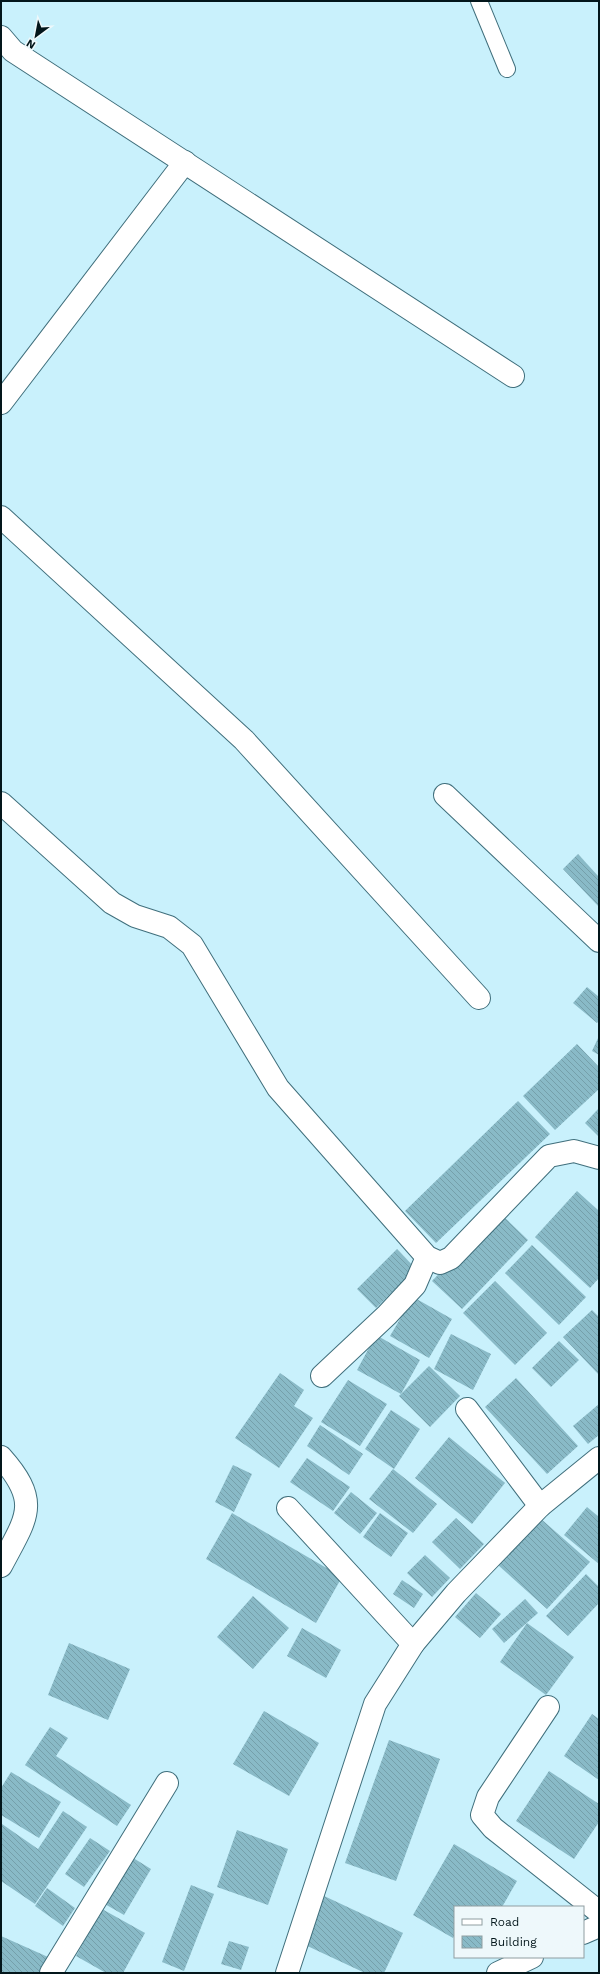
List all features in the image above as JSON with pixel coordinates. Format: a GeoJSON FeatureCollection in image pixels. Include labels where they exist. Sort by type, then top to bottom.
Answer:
{"type":"FeatureCollection","features":[{"type":"Feature","properties":{"kind":"street"},"geometry":{"type":"LineString","coordinates":[[1,37],[13,51],[513,376]]}},
{"type":"Feature","properties":{"kind":"street"},"geometry":{"type":"LineString","coordinates":[[1,403],[185,162]]}},
{"type":"Feature","properties":{"kind":"street"},"geometry":{"type":"LineString","coordinates":[[4,526],[244,740],[479,998]]}},
{"type":"Feature","properties":{"kind":"street"},"geometry":{"type":"LineString","coordinates":[[445,795],[599,941]]}},
{"type":"Feature","properties":{"kind":"street"},"geometry":{"type":"LineString","coordinates":[[1,803],[112,903],[135,916],[169,927],[192,945],[278,1088],[427,1257],[440,1263],[451,1258],[549,1156],[574,1151],[599,1158]]}},
{"type":"Feature","properties":{"kind":"street"},"geometry":{"type":"LineString","coordinates":[[322,1376],[387,1315],[415,1285],[427,1257]]}},
{"type":"Feature","properties":{"kind":"street"},"geometry":{"type":"LineString","coordinates":[[467,1408],[540,1506]]}},
{"type":"Feature","properties":{"kind":"street"},"geometry":{"type":"LineString","coordinates":[[1,1457],[17,1475],[26,1500],[25,1519],[1,1566]]}},
{"type":"Feature","properties":{"kind":"street"},"geometry":{"type":"LineString","coordinates":[[287,1973],[375,1704],[413,1644],[456,1593],[540,1506],[599,1458]]}},
{"type":"Feature","properties":{"kind":"street"},"geometry":{"type":"LineString","coordinates":[[288,1508],[413,1644]]}},
{"type":"Feature","properties":{"kind":"street"},"geometry":{"type":"LineString","coordinates":[[548,1707],[488,1797],[482,1815],[493,1828],[599,1912]]}},
{"type":"Feature","properties":{"kind":"street"},"geometry":{"type":"LineString","coordinates":[[51,1973],[168,1783]]}},
{"type":"Feature","properties":{"kind":"street"},"geometry":{"type":"LineString","coordinates":[[584,1933],[599,1926]]}},
{"type":"Feature","properties":{"kind":"street"},"geometry":{"type":"LineString","coordinates":[[498,1973],[530,1958]]}},
{"type":"Feature","properties":{"kind":"lane"},"geometry":{"type":"LineString","coordinates":[[478,1],[507,70]]}},
{"type":"Feature","properties":{"kind":"building"},"geometry":{"type":"Polygon","coordinates":[[[578,854],[599,877],[599,907],[563,869],[578,854]]]}},
{"type":"Feature","properties":{"kind":"building"},"geometry":{"type":"Polygon","coordinates":[[[587,987],[599,997],[599,1021],[597,1023],[573,1003],[587,987]]]}},
{"type":"Feature","properties":{"kind":"building"},"geometry":{"type":"Polygon","coordinates":[[[599,1036],[599,1055],[592,1051],[599,1036]]]}},
{"type":"Feature","properties":{"kind":"building"},"geometry":{"type":"Polygon","coordinates":[[[577,1044],[599,1067],[599,1089],[555,1130],[523,1096],[577,1044]]]}},
{"type":"Feature","properties":{"kind":"building"},"geometry":{"type":"Polygon","coordinates":[[[518,1101],[550,1134],[436,1243],[405,1211],[518,1101]]]}},
{"type":"Feature","properties":{"kind":"building"},"geometry":{"type":"Polygon","coordinates":[[[599,1108],[599,1137],[585,1123],[599,1108]]]}},
{"type":"Feature","properties":{"kind":"building"},"geometry":{"type":"Polygon","coordinates":[[[577,1191],[599,1211],[599,1278],[590,1288],[535,1237],[577,1191]]]}},
{"type":"Feature","properties":{"kind":"building"},"geometry":{"type":"Polygon","coordinates":[[[499,1212],[528,1240],[462,1309],[432,1281],[499,1212]]]}},
{"type":"Feature","properties":{"kind":"building"},"geometry":{"type":"Polygon","coordinates":[[[532,1245],[586,1297],[559,1325],[505,1273],[532,1245]]]}},
{"type":"Feature","properties":{"kind":"building"},"geometry":{"type":"Polygon","coordinates":[[[397,1249],[416,1269],[376,1308],[357,1289],[397,1249]]]}},
{"type":"Feature","properties":{"kind":"building"},"geometry":{"type":"Polygon","coordinates":[[[495,1281],[547,1333],[515,1365],[463,1313],[495,1281]]]}},
{"type":"Feature","properties":{"kind":"building"},"geometry":{"type":"Polygon","coordinates":[[[413,1297],[452,1319],[429,1358],[390,1336],[413,1297]]]}},
{"type":"Feature","properties":{"kind":"building"},"geometry":{"type":"Polygon","coordinates":[[[592,1310],[599,1317],[599,1375],[563,1337],[592,1310]]]}},
{"type":"Feature","properties":{"kind":"building"},"geometry":{"type":"Polygon","coordinates":[[[451,1334],[491,1354],[473,1390],[434,1369],[451,1334]]]}},
{"type":"Feature","properties":{"kind":"building"},"geometry":{"type":"Polygon","coordinates":[[[376,1335],[420,1360],[401,1394],[357,1370],[376,1335]]]}},
{"type":"Feature","properties":{"kind":"building"},"geometry":{"type":"Polygon","coordinates":[[[559,1341],[579,1360],[551,1387],[532,1368],[559,1341]]]}},
{"type":"Feature","properties":{"kind":"building"},"geometry":{"type":"Polygon","coordinates":[[[429,1366],[460,1396],[430,1427],[399,1396],[429,1366]]]}},
{"type":"Feature","properties":{"kind":"building"},"geometry":{"type":"Polygon","coordinates":[[[280,1373],[304,1390],[294,1406],[313,1418],[279,1468],[235,1438],[280,1373]]]}},
{"type":"Feature","properties":{"kind":"building"},"geometry":{"type":"Polygon","coordinates":[[[516,1378],[578,1446],[547,1474],[485,1407],[516,1378]]]}},
{"type":"Feature","properties":{"kind":"building"},"geometry":{"type":"Polygon","coordinates":[[[348,1380],[387,1404],[360,1446],[321,1422],[348,1380]]]}},
{"type":"Feature","properties":{"kind":"building"},"geometry":{"type":"Polygon","coordinates":[[[599,1404],[599,1435],[588,1444],[573,1426],[599,1404]]]}},
{"type":"Feature","properties":{"kind":"building"},"geometry":{"type":"Polygon","coordinates":[[[391,1410],[420,1429],[394,1469],[365,1449],[391,1410]]]}},
{"type":"Feature","properties":{"kind":"building"},"geometry":{"type":"Polygon","coordinates":[[[320,1425],[363,1454],[349,1475],[307,1446],[320,1425]]]}},
{"type":"Feature","properties":{"kind":"building"},"geometry":{"type":"Polygon","coordinates":[[[449,1437],[505,1483],[472,1524],[415,1478],[449,1437]]]}},
{"type":"Feature","properties":{"kind":"building"},"geometry":{"type":"Polygon","coordinates":[[[307,1458],[350,1487],[333,1511],[290,1482],[307,1458]]]}},
{"type":"Feature","properties":{"kind":"building"},"geometry":{"type":"Polygon","coordinates":[[[233,1465],[252,1474],[234,1512],[215,1502],[233,1465]]]}},
{"type":"Feature","properties":{"kind":"building"},"geometry":{"type":"Polygon","coordinates":[[[393,1469],[437,1504],[413,1533],[369,1499],[393,1469]]]}},
{"type":"Feature","properties":{"kind":"building"},"geometry":{"type":"Polygon","coordinates":[[[351,1492],[377,1513],[360,1534],[334,1513],[351,1492]]]}},
{"type":"Feature","properties":{"kind":"building"},"geometry":{"type":"Polygon","coordinates":[[[587,1507],[599,1517],[599,1564],[564,1535],[587,1507]]]}},
{"type":"Feature","properties":{"kind":"building"},"geometry":{"type":"Polygon","coordinates":[[[232,1513],[342,1577],[316,1623],[206,1559],[232,1513]]]}},
{"type":"Feature","properties":{"kind":"building"},"geometry":{"type":"Polygon","coordinates":[[[380,1513],[408,1533],[391,1557],[363,1537],[380,1513]]]}},
{"type":"Feature","properties":{"kind":"building"},"geometry":{"type":"Polygon","coordinates":[[[456,1518],[484,1544],[460,1569],[432,1542],[456,1518]]]}},
{"type":"Feature","properties":{"kind":"building"},"geometry":{"type":"Polygon","coordinates":[[[540,1518],[590,1562],[547,1609],[498,1565],[540,1518]]]}},
{"type":"Feature","properties":{"kind":"building"},"geometry":{"type":"Polygon","coordinates":[[[425,1555],[450,1578],[432,1597],[407,1573],[425,1555]]]}},
{"type":"Feature","properties":{"kind":"building"},"geometry":{"type":"Polygon","coordinates":[[[586,1574],[599,1587],[599,1603],[568,1636],[546,1616],[586,1574]]]}},
{"type":"Feature","properties":{"kind":"building"},"geometry":{"type":"Polygon","coordinates":[[[402,1580],[423,1594],[414,1608],[393,1594],[402,1580]]]}},
{"type":"Feature","properties":{"kind":"building"},"geometry":{"type":"Polygon","coordinates":[[[476,1593],[501,1614],[480,1638],[455,1617],[476,1593]]]}},
{"type":"Feature","properties":{"kind":"building"},"geometry":{"type":"Polygon","coordinates":[[[253,1596],[289,1628],[253,1669],[217,1637],[253,1596]]]}},
{"type":"Feature","properties":{"kind":"building"},"geometry":{"type":"Polygon","coordinates":[[[525,1599],[538,1613],[504,1643],[492,1629],[525,1599]]]}},
{"type":"Feature","properties":{"kind":"building"},"geometry":{"type":"Polygon","coordinates":[[[527,1623],[574,1657],[546,1695],[500,1662],[527,1623]]]}},
{"type":"Feature","properties":{"kind":"building"},"geometry":{"type":"Polygon","coordinates":[[[302,1628],[341,1650],[326,1678],[287,1656],[302,1628]]]}},
{"type":"Feature","properties":{"kind":"building"},"geometry":{"type":"Polygon","coordinates":[[[69,1643],[130,1669],[108,1720],[48,1695],[69,1643]]]}},
{"type":"Feature","properties":{"kind":"building"},"geometry":{"type":"Polygon","coordinates":[[[264,1711],[319,1743],[289,1796],[233,1764],[264,1711]]]}},
{"type":"Feature","properties":{"kind":"building"},"geometry":{"type":"Polygon","coordinates":[[[592,1714],[599,1719],[599,1780],[564,1756],[592,1714]]]}},
{"type":"Feature","properties":{"kind":"building"},"geometry":{"type":"Polygon","coordinates":[[[50,1727],[68,1738],[56,1756],[131,1805],[117,1826],[25,1765],[50,1727]]]}},
{"type":"Feature","properties":{"kind":"building"},"geometry":{"type":"Polygon","coordinates":[[[389,1740],[440,1759],[396,1881],[345,1863],[389,1740]]]}},
{"type":"Feature","properties":{"kind":"building"},"geometry":{"type":"Polygon","coordinates":[[[549,1771],[599,1804],[599,1822],[574,1859],[516,1821],[549,1771]]]}},
{"type":"Feature","properties":{"kind":"building"},"geometry":{"type":"Polygon","coordinates":[[[11,1772],[61,1802],[39,1838],[1,1815],[1,1788],[11,1772]]]}},
{"type":"Feature","properties":{"kind":"building"},"geometry":{"type":"Polygon","coordinates":[[[63,1811],[87,1827],[35,1904],[1,1881],[1,1826],[2,1824],[38,1849],[63,1811]]]}},
{"type":"Feature","properties":{"kind":"building"},"geometry":{"type":"Polygon","coordinates":[[[237,1830],[288,1849],[268,1905],[217,1887],[237,1830]]]}},
{"type":"Feature","properties":{"kind":"building"},"geometry":{"type":"Polygon","coordinates":[[[90,1838],[110,1851],[84,1887],[65,1874],[90,1838]]]}},
{"type":"Feature","properties":{"kind":"building"},"geometry":{"type":"Polygon","coordinates":[[[454,1844],[517,1881],[503,1906],[454,1906],[453,1938],[413,1915],[454,1844]]]}},
{"type":"Feature","properties":{"kind":"building"},"geometry":{"type":"Polygon","coordinates":[[[130,1856],[151,1869],[124,1915],[103,1903],[130,1856]]]}},
{"type":"Feature","properties":{"kind":"building"},"geometry":{"type":"Polygon","coordinates":[[[191,1885],[214,1894],[184,1971],[162,1962],[191,1885]]]}},
{"type":"Feature","properties":{"kind":"building"},"geometry":{"type":"Polygon","coordinates":[[[47,1888],[75,1908],[63,1926],[35,1906],[47,1888]]]}},
{"type":"Feature","properties":{"kind":"building"},"geometry":{"type":"Polygon","coordinates":[[[322,1895],[403,1933],[384,1973],[365,1973],[301,1943],[322,1895]]]}},
{"type":"Feature","properties":{"kind":"building"},"geometry":{"type":"Polygon","coordinates":[[[102,1909],[145,1933],[123,1973],[106,1973],[76,1956],[102,1909]]]}},
{"type":"Feature","properties":{"kind":"building"},"geometry":{"type":"Polygon","coordinates":[[[1,1936],[48,1957],[41,1973],[1,1973],[1,1936]]]}},
{"type":"Feature","properties":{"kind":"building"},"geometry":{"type":"Polygon","coordinates":[[[229,1941],[249,1947],[241,1970],[221,1964],[229,1941]]]}}]}
